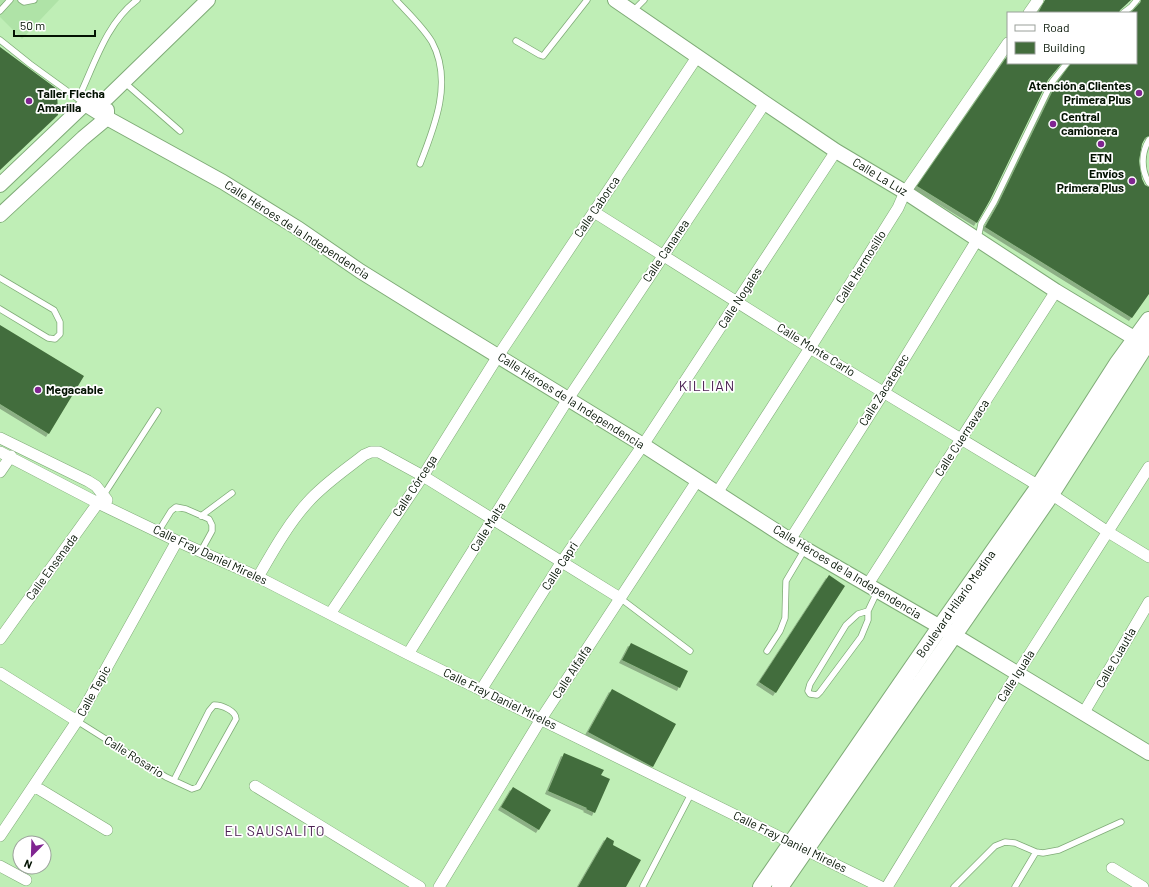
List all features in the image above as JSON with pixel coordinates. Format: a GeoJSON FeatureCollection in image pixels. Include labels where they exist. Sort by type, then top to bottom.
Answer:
{"type":"FeatureCollection","features":[{"type":"Feature","properties":{"kind":"main road","name":"Boulevard Hilario Medina"},"geometry":{"type":"LineString","coordinates":[[780,887],[954,635],[1045,490],[1117,364],[1145,343],[1149,320]]}},
{"type":"Feature","properties":{"kind":"main road","name":"Boulevard Hilario Medina"},"geometry":{"type":"LineString","coordinates":[[761,887],[940,627],[1045,490]]}},
{"type":"Feature","properties":{"kind":"street"},"geometry":{"type":"LineString","coordinates":[[0,185],[82,102],[107,98],[208,0]]}},
{"type":"Feature","properties":{"kind":"street","name":"Calle La Luz"},"geometry":{"type":"LineString","coordinates":[[615,0],[765,104],[836,151],[905,192],[1056,291],[1145,343]]}},
{"type":"Feature","properties":{"kind":"street"},"geometry":{"type":"LineString","coordinates":[[1030,12],[1038,0]]}},
{"type":"Feature","properties":{"kind":"street","name":"Calle Hermosillo"},"geometry":{"type":"LineString","coordinates":[[717,493],[898,208],[905,192],[1007,44]]}},
{"type":"Feature","properties":{"kind":"street","name":"Calle Caborca"},"geometry":{"type":"LineString","coordinates":[[498,356],[697,56]]}},
{"type":"Feature","properties":{"kind":"street"},"geometry":{"type":"LineString","coordinates":[[0,215],[83,138],[107,118],[107,98]]}},
{"type":"Feature","properties":{"kind":"street","name":"Calle Héroes de la Independencia"},"geometry":{"type":"LineString","coordinates":[[82,102],[107,118],[223,182],[286,221],[360,271],[643,445],[790,540],[954,635],[1083,714],[1148,749]]}},
{"type":"Feature","properties":{"kind":"street","name":"Calle Cananea"},"geometry":{"type":"LineString","coordinates":[[568,399],[765,104]]}},
{"type":"Feature","properties":{"kind":"street","name":"Calle Nogales"},"geometry":{"type":"LineString","coordinates":[[643,445],[836,151]]}},
{"type":"Feature","properties":{"kind":"street","name":"Calle Monte Carlo"},"geometry":{"type":"LineString","coordinates":[[594,212],[810,348],[1045,490],[1149,557]]}},
{"type":"Feature","properties":{"kind":"street","name":"Calle Zacatepec"},"geometry":{"type":"LineString","coordinates":[[790,540],[884,392],[977,240]]}},
{"type":"Feature","properties":{"kind":"street","name":"Calle Cuernavaca"},"geometry":{"type":"LineString","coordinates":[[873,587],[961,439],[1056,291]]}},
{"type":"Feature","properties":{"kind":"street","name":"Calle Córcega"},"geometry":{"type":"LineString","coordinates":[[330,614],[423,476],[498,356]]}},
{"type":"Feature","properties":{"kind":"street","name":"Calle Malta"},"geometry":{"type":"LineString","coordinates":[[408,654],[568,399]]}},
{"type":"Feature","properties":{"kind":"street","name":"Calle Fray Daniel Mireles"},"geometry":{"type":"LineString","coordinates":[[0,438],[88,481],[96,486],[101,499]]}},
{"type":"Feature","properties":{"kind":"street","name":"Calle Capri"},"geometry":{"type":"LineString","coordinates":[[481,690],[561,563],[643,445]]}},
{"type":"Feature","properties":{"kind":"street","name":"Calle Fray Daniel Mireles"},"geometry":{"type":"LineString","coordinates":[[0,452],[101,499],[118,512],[158,532],[258,577],[408,654],[882,887]]}},
{"type":"Feature","properties":{"kind":"street"},"geometry":{"type":"LineString","coordinates":[[258,577],[278,542],[298,514],[319,491],[364,455],[379,452],[423,476],[561,563],[620,598]]}},
{"type":"Feature","properties":{"kind":"street"},"geometry":{"type":"LineString","coordinates":[[0,472],[11,456]]}},
{"type":"Feature","properties":{"kind":"street","name":"Calle Iguala"},"geometry":{"type":"LineString","coordinates":[[887,887],[1017,674],[1149,467]]}},
{"type":"Feature","properties":{"kind":"street","name":"Calle Alfalfa"},"geometry":{"type":"LineString","coordinates":[[439,887],[541,719],[697,481]]}},
{"type":"Feature","properties":{"kind":"street","name":"Calle Ensenada"},"geometry":{"type":"LineString","coordinates":[[0,639],[101,499]]}},
{"type":"Feature","properties":{"kind":"street","name":"Calle Tepic"},"geometry":{"type":"LineString","coordinates":[[0,836],[77,721],[177,541]]}},
{"type":"Feature","properties":{"kind":"street","name":"Calle Cuautla"},"geometry":{"type":"LineString","coordinates":[[1083,714],[1149,602]]}},
{"type":"Feature","properties":{"kind":"street","name":"Calle Rosario"},"geometry":{"type":"LineString","coordinates":[[0,673],[77,721]]}},
{"type":"Feature","properties":{"kind":"street"},"geometry":{"type":"LineString","coordinates":[[34,786],[107,830]]}},
{"type":"Feature","properties":{"kind":"street"},"geometry":{"type":"LineString","coordinates":[[255,786],[420,887]]}},
{"type":"Feature","properties":{"kind":"street"},"geometry":{"type":"LineString","coordinates":[[0,866],[26,880]]}},
{"type":"Feature","properties":{"kind":"street"},"geometry":{"type":"LineString","coordinates":[[1112,868],[1143,887]]}},
{"type":"Feature","properties":{"kind":"lane"},"geometry":{"type":"LineString","coordinates":[[0,11],[10,0]]}},
{"type":"Feature","properties":{"kind":"lane"},"geometry":{"type":"LineString","coordinates":[[21,0],[24,2],[34,0]]}},
{"type":"Feature","properties":{"kind":"lane"},"geometry":{"type":"LineString","coordinates":[[82,102],[110,29],[128,7],[137,0]]}},
{"type":"Feature","properties":{"kind":"lane"},"geometry":{"type":"LineString","coordinates":[[396,0],[432,42],[441,65],[442,86],[438,110],[432,134],[420,164]]}},
{"type":"Feature","properties":{"kind":"lane"},"geometry":{"type":"LineString","coordinates":[[516,41],[540,56],[543,56],[587,0]]}},
{"type":"Feature","properties":{"kind":"lane"},"geometry":{"type":"LineString","coordinates":[[632,12],[644,0]]}},
{"type":"Feature","properties":{"kind":"lane"},"geometry":{"type":"LineString","coordinates":[[1124,12],[1137,0]]}},
{"type":"Feature","properties":{"kind":"lane","name":"Calle Héroes de la Independencia"},"geometry":{"type":"LineString","coordinates":[[0,40],[82,102]]}},
{"type":"Feature","properties":{"kind":"lane"},"geometry":{"type":"LineString","coordinates":[[977,240],[981,224],[994,202],[1052,82],[1066,64]]}},
{"type":"Feature","properties":{"kind":"lane"},"geometry":{"type":"LineString","coordinates":[[124,82],[180,131]]}},
{"type":"Feature","properties":{"kind":"lane"},"geometry":{"type":"LineString","coordinates":[[1149,140],[1144,150],[1143,158],[1144,172],[1149,183]]}},
{"type":"Feature","properties":{"kind":"lane"},"geometry":{"type":"LineString","coordinates":[[0,278],[54,310],[60,322],[60,334],[55,339],[48,338],[0,309]]}},
{"type":"Feature","properties":{"kind":"lane"},"geometry":{"type":"LineString","coordinates":[[101,499],[158,411]]}},
{"type":"Feature","properties":{"kind":"lane"},"geometry":{"type":"LineString","coordinates":[[201,516],[232,492]]}},
{"type":"Feature","properties":{"kind":"lane"},"geometry":{"type":"LineString","coordinates":[[158,532],[176,507],[186,509],[209,519],[212,525],[212,531],[201,552]]}},
{"type":"Feature","properties":{"kind":"lane"},"geometry":{"type":"LineString","coordinates":[[767,651],[780,630],[785,618],[786,581],[805,548]]}},
{"type":"Feature","properties":{"kind":"lane"},"geometry":{"type":"LineString","coordinates":[[868,611],[858,614],[846,625],[810,684],[808,691],[810,694],[817,695],[820,692],[861,637],[868,620],[868,611],[873,587]]}},
{"type":"Feature","properties":{"kind":"lane"},"geometry":{"type":"LineString","coordinates":[[620,598],[690,651]]}},
{"type":"Feature","properties":{"kind":"lane","name":"Calle Rosario"},"geometry":{"type":"LineString","coordinates":[[77,721],[174,780],[192,789],[198,786],[236,719],[233,712],[218,705],[214,705],[209,711],[174,780]]}},
{"type":"Feature","properties":{"kind":"lane"},"geometry":{"type":"LineString","coordinates":[[643,886],[691,794]]}},
{"type":"Feature","properties":{"kind":"lane"},"geometry":{"type":"LineString","coordinates":[[954,887],[995,846],[1006,842],[1036,852],[1043,853],[1059,850],[1121,822]]}},
{"type":"Feature","properties":{"kind":"lane"},"geometry":{"type":"LineString","coordinates":[[1015,887],[1036,852]]}},
{"type":"Feature","properties":{"kind":"shaded area"},"geometry":{"type":"Polygon","coordinates":[[[0,0],[59,0],[22,39],[0,17],[0,0]]]}},
{"type":"Feature","properties":{"kind":"building"},"geometry":{"type":"Polygon","coordinates":[[[1045,0],[1131,0],[1119,12],[1039,12],[1045,0]]]}},
{"type":"Feature","properties":{"kind":"building","name":"Central camionera"},"geometry":{"type":"Polygon","coordinates":[[[1141,0],[1149,0],[1149,136],[1145,138],[1142,144],[1139,161],[1142,179],[1145,185],[1149,187],[1149,294],[1132,318],[985,227],[998,204],[1056,84],[1070,64],[1137,64],[1137,12],[1131,12],[1141,0]]]}},
{"type":"Feature","properties":{"kind":"building","name":"Taller Flecha Amarilla"},"geometry":{"type":"Polygon","coordinates":[[[0,47],[57,89],[58,115],[0,170],[0,47]]]}},
{"type":"Feature","properties":{"kind":"building"},"geometry":{"type":"Polygon","coordinates":[[[1007,56],[1007,64],[1061,64],[1048,80],[990,200],[977,223],[917,186],[1007,56]]]}},
{"type":"Feature","properties":{"kind":"building","name":"Megacable"},"geometry":{"type":"Polygon","coordinates":[[[0,325],[84,376],[49,434],[0,404],[0,325]]]}},
{"type":"Feature","properties":{"kind":"building"},"geometry":{"type":"Polygon","coordinates":[[[829,575],[845,586],[776,693],[759,682],[829,575]]]}},
{"type":"Feature","properties":{"kind":"building"},"geometry":{"type":"Polygon","coordinates":[[[631,643],[688,671],[680,688],[622,660],[631,643]]]}},
{"type":"Feature","properties":{"kind":"building"},"geometry":{"type":"Polygon","coordinates":[[[612,689],[676,724],[653,767],[588,732],[612,689]]]}},
{"type":"Feature","properties":{"kind":"building"},"geometry":{"type":"Polygon","coordinates":[[[564,753],[604,770],[601,775],[610,779],[595,813],[548,791],[564,753]]]}},
{"type":"Feature","properties":{"kind":"building"},"geometry":{"type":"Polygon","coordinates":[[[513,787],[551,810],[539,830],[501,807],[513,787]]]}},
{"type":"Feature","properties":{"kind":"building"},"geometry":{"type":"Polygon","coordinates":[[[607,837],[614,841],[613,845],[641,860],[626,887],[578,887],[607,837]]]}},
{"type":"Feature","properties":{"kind":"place","name":"Atención a Clientes Primera Plus"},"geometry":{"type":"Point","coordinates":[1139,93]}},
{"type":"Feature","properties":{"kind":"place","name":"Taller Flecha Amarilla"},"geometry":{"type":"Point","coordinates":[29,101]}},
{"type":"Feature","properties":{"kind":"place","name":"Central camionera"},"geometry":{"type":"Point","coordinates":[1053,124]}},
{"type":"Feature","properties":{"kind":"place","name":"ETN"},"geometry":{"type":"Point","coordinates":[1101,144]}},
{"type":"Feature","properties":{"kind":"place","name":"Envíos Primera Plus"},"geometry":{"type":"Point","coordinates":[1132,181]}},
{"type":"Feature","properties":{"kind":"place","name":"Megacable"},"geometry":{"type":"Point","coordinates":[38,390]}},
{"type":"Feature","properties":{"kind":"district","name":"KILLIAN"},"geometry":{"type":"Point","coordinates":[707,386]}},
{"type":"Feature","properties":{"kind":"district","name":"EL SAUSALITO"},"geometry":{"type":"Point","coordinates":[275,831]}}]}
